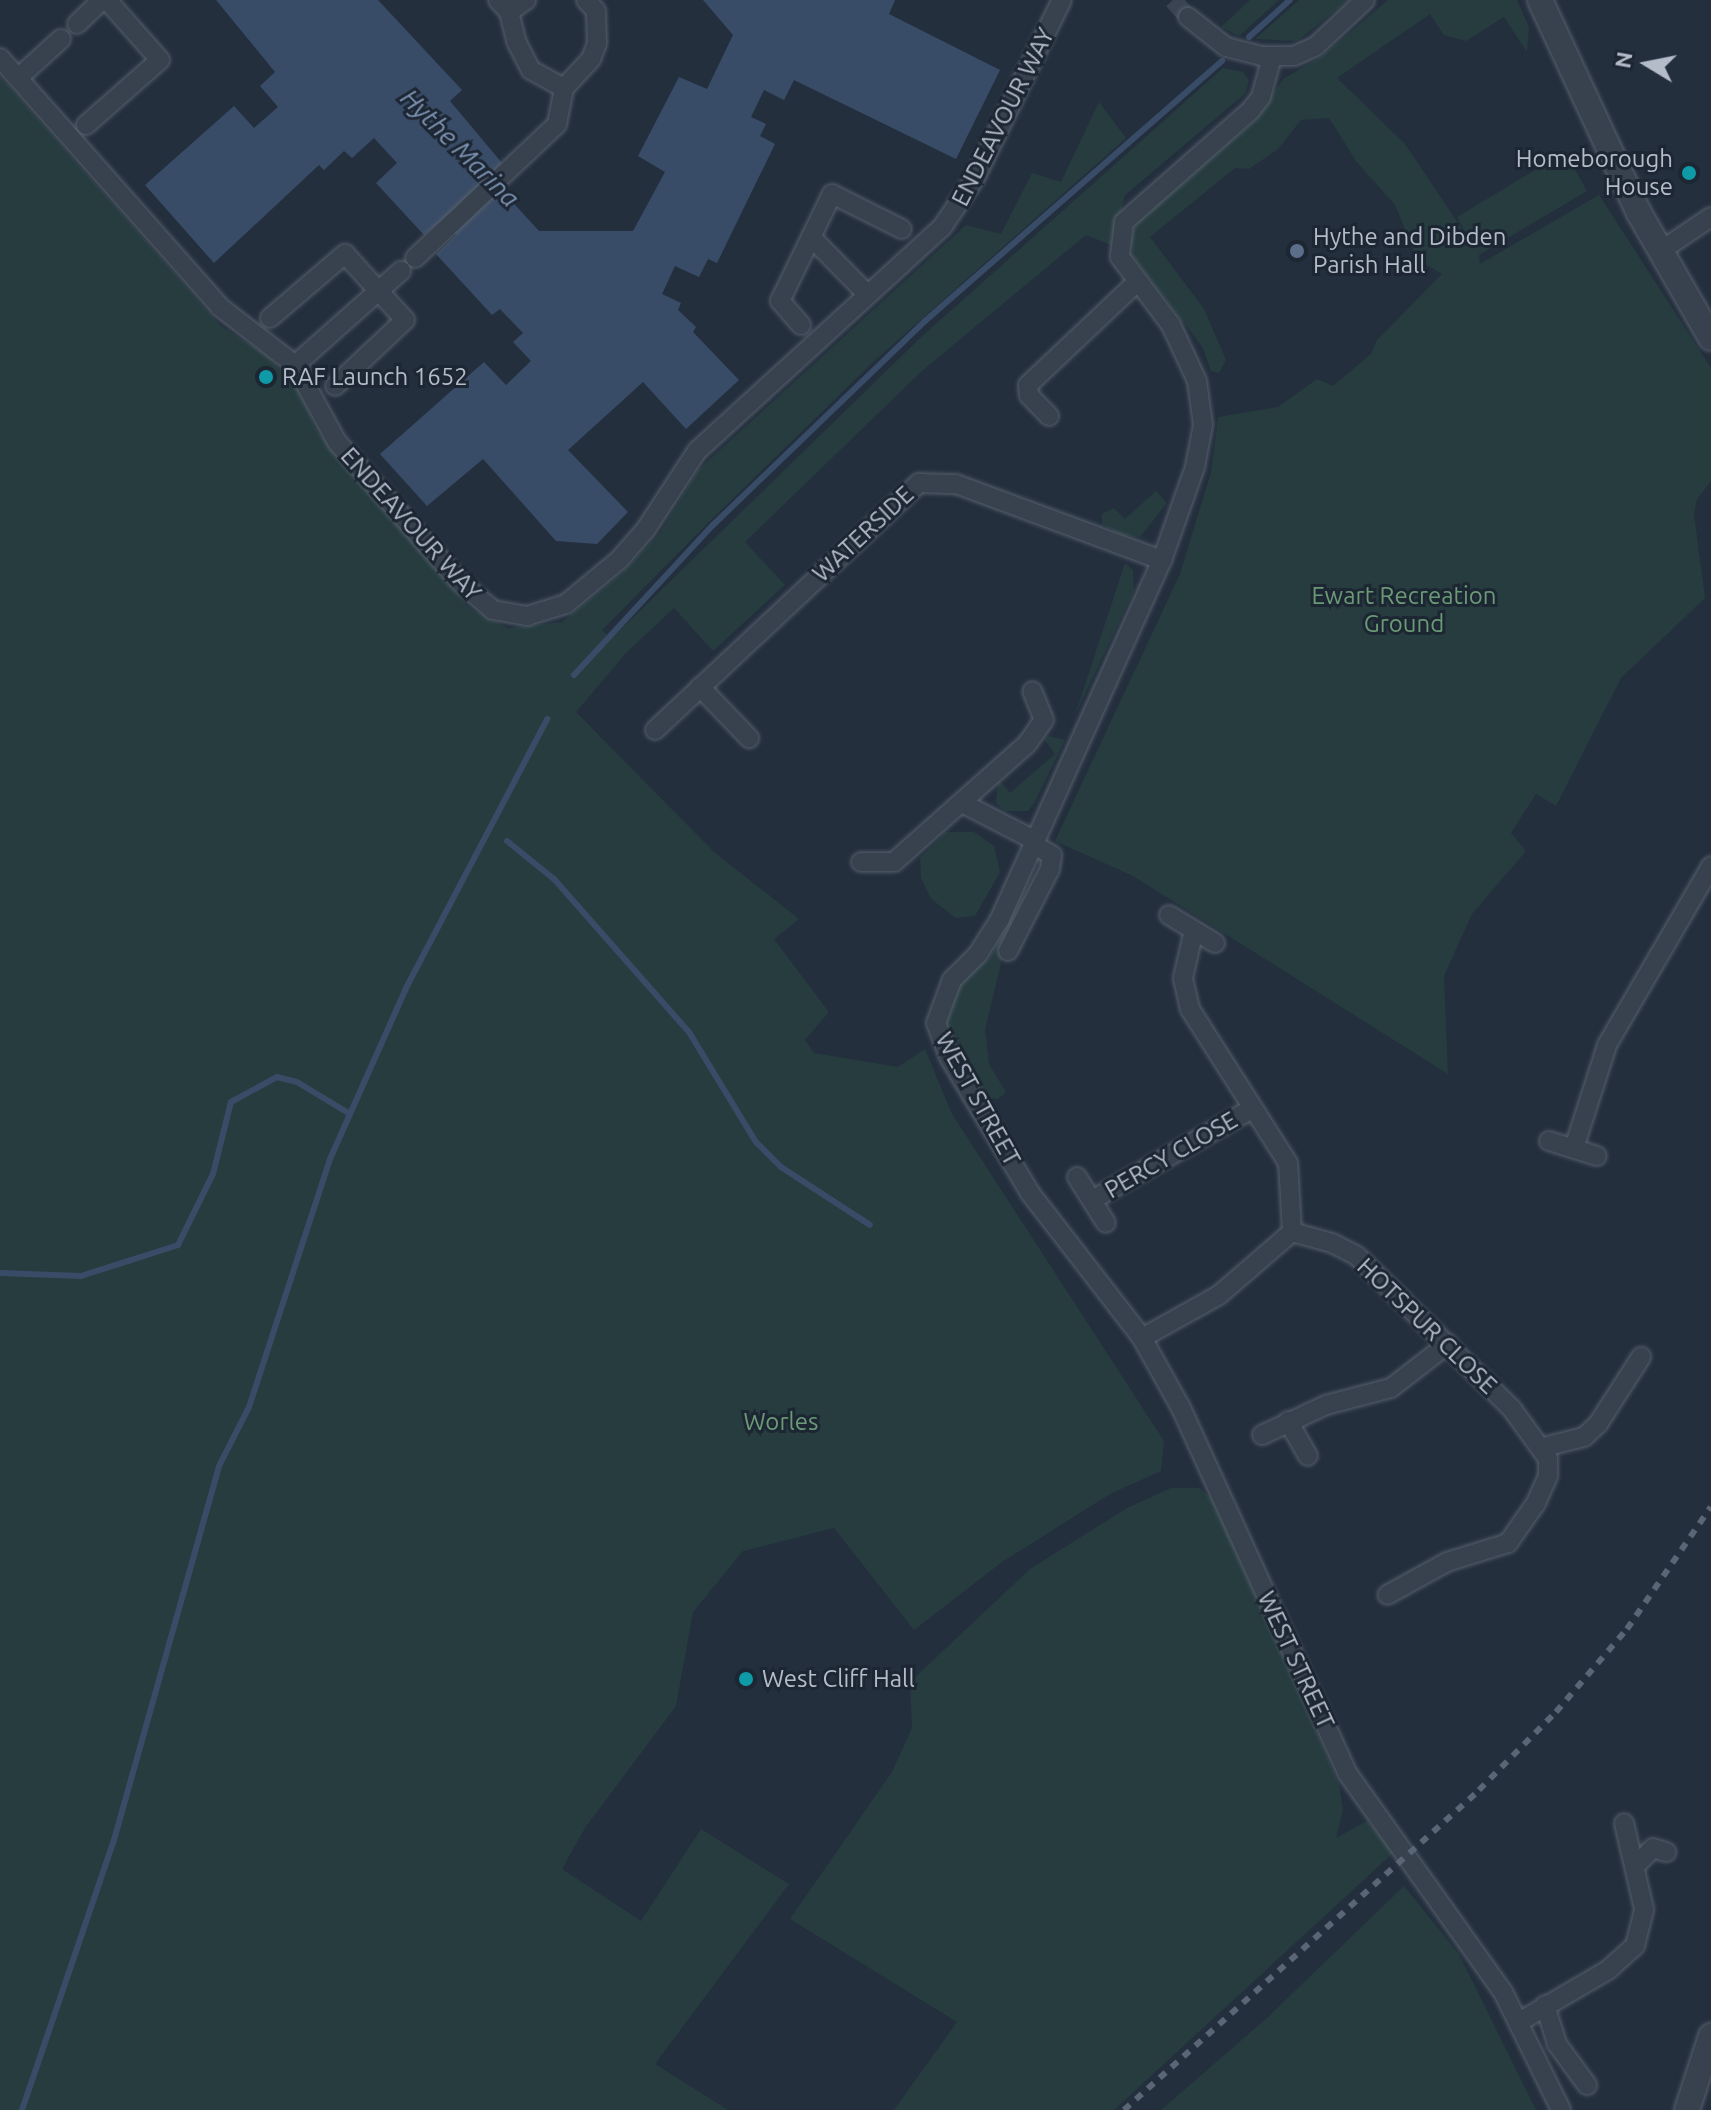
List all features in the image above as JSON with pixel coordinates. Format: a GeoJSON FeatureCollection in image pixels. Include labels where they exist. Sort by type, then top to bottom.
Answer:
{"type":"FeatureCollection","features":[{"type":"Feature","properties":{"kind":"street"},"geometry":{"type":"LineString","coordinates":[[77,24],[105,0],[160,60],[86,125]]}},
{"type":"Feature","properties":{"kind":"street"},"geometry":{"type":"LineString","coordinates":[[526,0],[504,6],[517,43],[531,70],[564,88]]}},
{"type":"Feature","properties":{"kind":"street"},"geometry":{"type":"LineString","coordinates":[[295,365],[491,190],[557,124],[564,88],[579,75],[597,43],[596,11],[586,0]]}},
{"type":"Feature","properties":{"kind":"street","name":"ENDEAVOUR WAY"},"geometry":{"type":"LineString","coordinates":[[0,58],[220,307],[295,365],[337,442],[460,582],[493,610],[543,615],[566,604],[619,560],[697,451],[959,206],[1062,0]]}},
{"type":"Feature","properties":{"kind":"street"},"geometry":{"type":"LineString","coordinates":[[1188,17],[1226,47],[1272,57],[1316,46],[1365,0]]}},
{"type":"Feature","properties":{"kind":"street"},"geometry":{"type":"LineString","coordinates":[[1540,0],[1659,252],[1711,338]]}},
{"type":"Feature","properties":{"kind":"street"},"geometry":{"type":"LineString","coordinates":[[18,78],[61,39]]}},
{"type":"Feature","properties":{"kind":"street","name":"WEST STREET"},"geometry":{"type":"LineString","coordinates":[[1272,57],[1261,97],[1250,111],[1124,222],[1120,257],[1185,349],[1203,425],[1183,512],[1000,919],[978,954],[952,980],[936,1023],[949,1057],[1030,1193],[1142,1338],[1181,1408],[1348,1774],[1519,2022],[1561,2110]]}},
{"type":"Feature","properties":{"kind":"street"},"geometry":{"type":"LineString","coordinates":[[801,325],[780,301],[832,194],[902,229]]}},
{"type":"Feature","properties":{"kind":"street"},"geometry":{"type":"LineString","coordinates":[[1659,252],[1711,217]]}},
{"type":"Feature","properties":{"kind":"street"},"geometry":{"type":"LineString","coordinates":[[811,237],[867,294]]}},
{"type":"Feature","properties":{"kind":"street"},"geometry":{"type":"LineString","coordinates":[[270,318],[345,254],[405,320],[335,386]]}},
{"type":"Feature","properties":{"kind":"street"},"geometry":{"type":"LineString","coordinates":[[1049,416],[1029,395],[1028,385],[1137,282]]}},
{"type":"Feature","properties":{"kind":"street","name":"WATERSIDE"},"geometry":{"type":"LineString","coordinates":[[655,730],[919,483],[956,484],[1162,560]]}},
{"type":"Feature","properties":{"kind":"street"},"geometry":{"type":"LineString","coordinates":[[700,687],[749,738]]}},
{"type":"Feature","properties":{"kind":"street"},"geometry":{"type":"LineString","coordinates":[[861,862],[894,862],[1038,732],[1044,720],[1032,691]]}},
{"type":"Feature","properties":{"kind":"street"},"geometry":{"type":"LineString","coordinates":[[962,803],[1052,855],[1050,869],[1008,951]]}},
{"type":"Feature","properties":{"kind":"street"},"geometry":{"type":"LineString","coordinates":[[1574,1148],[1607,1045],[1711,866]]}},
{"type":"Feature","properties":{"kind":"street"},"geometry":{"type":"LineString","coordinates":[[1169,915],[1215,943]]}},
{"type":"Feature","properties":{"kind":"street"},"geometry":{"type":"LineString","coordinates":[[1142,1338],[1219,1295],[1292,1232],[1288,1163],[1250,1110],[1190,1009],[1183,978],[1194,930]]}},
{"type":"Feature","properties":{"kind":"street","name":"PERCY CLOSE"},"geometry":{"type":"LineString","coordinates":[[1092,1200],[1250,1110]]}},
{"type":"Feature","properties":{"kind":"street"},"geometry":{"type":"LineString","coordinates":[[1549,1141],[1597,1156]]}},
{"type":"Feature","properties":{"kind":"street","name":"PERCY CLOSE"},"geometry":{"type":"LineString","coordinates":[[1077,1177],[1106,1223]]}},
{"type":"Feature","properties":{"kind":"street","name":"HOTSPUR CLOSE"},"geometry":{"type":"LineString","coordinates":[[1292,1232],[1332,1243],[1357,1256],[1448,1344],[1544,1447]]}},
{"type":"Feature","properties":{"kind":"street"},"geometry":{"type":"LineString","coordinates":[[1262,1435],[1288,1421],[1391,1388],[1448,1344]]}},
{"type":"Feature","properties":{"kind":"street"},"geometry":{"type":"LineString","coordinates":[[1387,1595],[1447,1562],[1508,1543],[1520,1532],[1548,1476],[1544,1447],[1584,1437],[1598,1424],[1641,1357]]}},
{"type":"Feature","properties":{"kind":"street"},"geometry":{"type":"LineString","coordinates":[[1288,1421],[1308,1456]]}},
{"type":"Feature","properties":{"kind":"street"},"geometry":{"type":"LineString","coordinates":[[1519,2022],[1608,1970],[1635,1946],[1644,1909],[1624,1823]]}},
{"type":"Feature","properties":{"kind":"street"},"geometry":{"type":"LineString","coordinates":[[1635,1866],[1653,1848],[1666,1852]]}},
{"type":"Feature","properties":{"kind":"street"},"geometry":{"type":"LineString","coordinates":[[1545,2005],[1557,2044],[1571,2070],[1587,2085]]}},
{"type":"Feature","properties":{"kind":"street"},"geometry":{"type":"LineString","coordinates":[[1687,2110],[1711,2036]]}},
{"type":"Feature","properties":{"kind":"green space"},"geometry":{"type":"Polygon","coordinates":[[[1250,0],[1279,0],[1239,36],[1221,27],[1250,0]]]}},
{"type":"Feature","properties":{"kind":"green space"},"geometry":{"type":"Polygon","coordinates":[[[1299,0],[1349,0],[1297,41],[1255,39],[1299,0]]]}},
{"type":"Feature","properties":{"kind":"green space","name":"Ewart Recreation Ground"},"geometry":{"type":"Polygon","coordinates":[[[1388,0],[1517,0],[1529,27],[1527,52],[1504,17],[1466,41],[1444,35],[1430,14],[1337,78],[1405,144],[1470,241],[1457,217],[1565,152],[1587,191],[1479,255],[1480,264],[1599,195],[1711,368],[1711,481],[1697,499],[1694,514],[1705,598],[1621,678],[1556,806],[1536,794],[1511,833],[1526,851],[1472,914],[1444,976],[1448,1074],[1133,876],[1055,841],[1180,574],[1211,472],[1218,417],[1278,407],[1317,379],[1333,386],[1371,354],[1377,340],[1442,274],[1417,259],[1395,205],[1356,161],[1329,118],[1301,120],[1278,149],[1249,169],[1235,168],[1150,237],[1204,309],[1226,360],[1219,373],[1211,371],[1203,348],[1133,256],[1130,238],[1142,213],[1252,124],[1283,79],[1322,56],[1388,0]]]}},
{"type":"Feature","properties":{"kind":"green space","name":"Worles"},"geometry":{"type":"Polygon","coordinates":[[[1223,68],[1243,72],[1249,80],[1246,93],[1125,195],[1113,246],[1086,235],[923,370],[745,542],[785,585],[713,651],[674,608],[626,653],[576,712],[714,852],[799,919],[774,939],[829,1012],[805,1040],[814,1053],[898,1067],[925,1049],[952,1114],[1164,1441],[1161,1471],[1110,1494],[1002,1562],[914,1630],[834,1528],[743,1551],[693,1612],[676,1706],[585,1828],[562,1869],[641,1921],[701,1829],[789,1884],[655,2064],[728,2110],[0,2110],[0,76],[221,326],[268,356],[298,389],[317,431],[469,608],[508,628],[562,622],[621,574],[659,534],[698,470],[966,225],[1001,234],[1032,173],[1061,182],[1099,102],[1126,138],[872,363],[602,630],[611,639],[919,339],[1223,68]]]}},
{"type":"Feature","properties":{"kind":"green space"},"geometry":{"type":"Polygon","coordinates":[[[1156,491],[1167,503],[1140,537],[1124,536],[1102,524],[1102,514],[1114,508],[1125,519],[1156,491]]]}},
{"type":"Feature","properties":{"kind":"green space"},"geometry":{"type":"Polygon","coordinates":[[[1125,563],[1133,570],[1134,591],[1075,715],[1125,563]]]}},
{"type":"Feature","properties":{"kind":"green space"},"geometry":{"type":"Polygon","coordinates":[[[1048,736],[1065,740],[1035,802],[1028,811],[1005,811],[996,803],[998,779],[1010,793],[1055,754],[1044,739],[1048,736]]]}},
{"type":"Feature","properties":{"kind":"green space"},"geometry":{"type":"Polygon","coordinates":[[[946,832],[974,832],[994,846],[1000,872],[975,916],[956,918],[931,899],[921,878],[920,858],[946,832]]]}},
{"type":"Feature","properties":{"kind":"green space"},"geometry":{"type":"Polygon","coordinates":[[[1004,932],[1008,934],[985,1030],[989,1064],[1006,1092],[998,1099],[982,1097],[959,1064],[946,1017],[959,982],[989,958],[1004,932]]]}},
{"type":"Feature","properties":{"kind":"green space"},"geometry":{"type":"Polygon","coordinates":[[[1171,1488],[1200,1488],[1213,1500],[1339,1784],[1343,1810],[1336,1838],[1367,1821],[1394,1852],[1114,2110],[894,2110],[957,2022],[790,1919],[892,1772],[912,1728],[910,1682],[1030,1569],[1127,1508],[1171,1488]]]}},
{"type":"Feature","properties":{"kind":"green space"},"geometry":{"type":"Polygon","coordinates":[[[1404,1886],[1459,1954],[1536,2110],[1161,2110],[1267,2018],[1404,1886]]]}},
{"type":"Feature","properties":{"kind":"water","name":"Hythe Marina"},"geometry":{"type":"Polygon","coordinates":[[[216,0],[378,0],[462,90],[450,101],[502,163],[484,182],[500,198],[506,195],[539,231],[633,231],[665,172],[638,156],[679,77],[707,89],[733,35],[703,0],[895,0],[889,14],[1000,70],[956,159],[794,80],[784,100],[764,90],[751,117],[766,124],[760,136],[775,144],[717,263],[708,259],[699,277],[675,266],[662,294],[681,303],[678,310],[696,327],[693,332],[739,380],[686,429],[643,382],[568,450],[628,512],[597,544],[556,541],[483,459],[427,506],[380,454],[484,362],[506,385],[531,361],[513,342],[523,333],[500,309],[492,315],[436,254],[456,235],[442,220],[424,235],[376,183],[397,163],[374,138],[352,158],[344,151],[324,170],[319,165],[214,263],[145,185],[234,106],[254,128],[278,107],[260,86],[275,72],[216,0]]]}},
{"type":"Feature","properties":{"kind":"waterway"},"geometry":{"type":"LineString","coordinates":[[1249,37],[1290,0]]}},
{"type":"Feature","properties":{"kind":"waterway"},"geometry":{"type":"LineString","coordinates":[[574,675],[713,525],[925,321],[1222,61]]}},
{"type":"Feature","properties":{"kind":"waterway"},"geometry":{"type":"LineString","coordinates":[[22,2110],[114,1840],[219,1466],[249,1407],[330,1159],[406,988],[547,719]]}},
{"type":"Feature","properties":{"kind":"waterway"},"geometry":{"type":"LineString","coordinates":[[507,841],[554,879],[689,1032],[756,1142],[781,1167],[870,1225]]}},
{"type":"Feature","properties":{"kind":"waterway"},"geometry":{"type":"LineString","coordinates":[[0,1273],[81,1276],[178,1245],[213,1174],[231,1102],[277,1077],[297,1082],[350,1114]]}},
{"type":"Feature","properties":{"kind":"tunnel"},"geometry":{"type":"LineString","coordinates":[[1173,0],[1188,17]]}},
{"type":"Feature","properties":{"kind":"railway"},"geometry":{"type":"LineString","coordinates":[[1124,2110],[1479,1790],[1556,1712],[1627,1629],[1711,1507]]}},
{"type":"Feature","properties":{"kind":"place","name":"Homeborough House"},"geometry":{"type":"Point","coordinates":[1689,173]}},
{"type":"Feature","properties":{"kind":"place","name":"Hythe and Dibden Parish Hall"},"geometry":{"type":"Point","coordinates":[1297,251]}},
{"type":"Feature","properties":{"kind":"place","name":"RAF Launch 1652"},"geometry":{"type":"Point","coordinates":[266,377]}},
{"type":"Feature","properties":{"kind":"place","name":"West Cliff Hall"},"geometry":{"type":"Point","coordinates":[746,1679]}}]}
